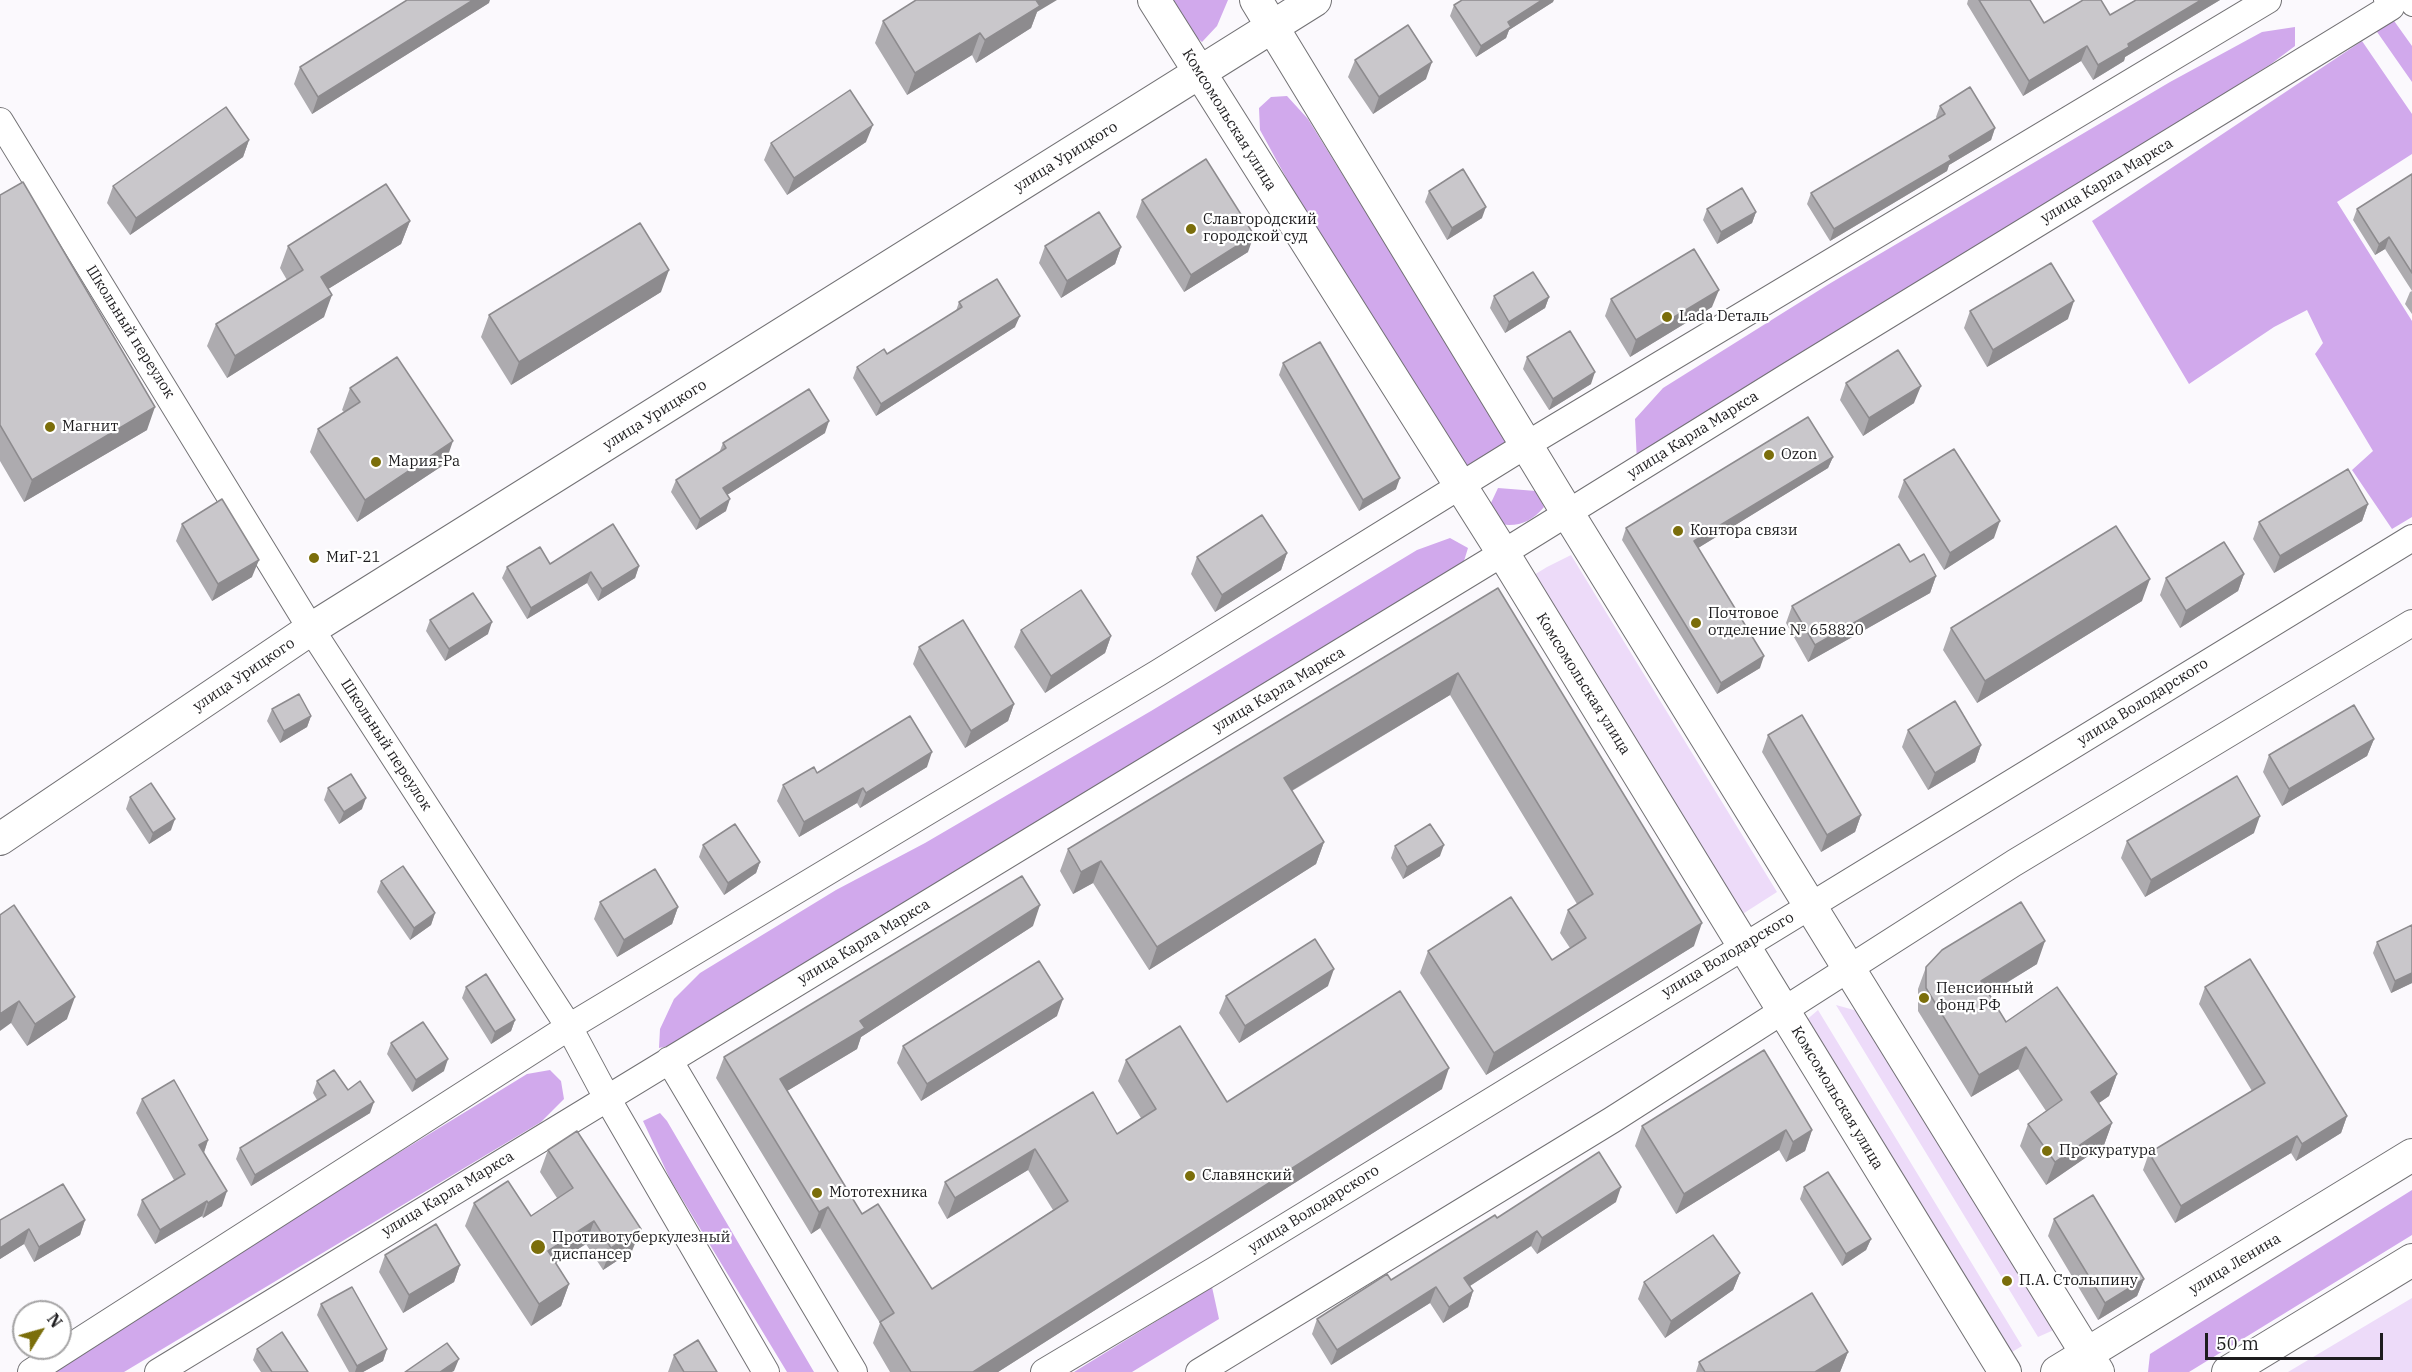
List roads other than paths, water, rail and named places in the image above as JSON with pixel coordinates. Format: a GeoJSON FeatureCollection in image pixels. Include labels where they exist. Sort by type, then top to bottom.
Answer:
{"type":"FeatureCollection","features":[{"type":"Feature","properties":{"kind":"street","name":"Комсомольская улица"},"geometry":{"type":"LineString","coordinates":[[1154,0],[1503,553],[2005,1372]]}},
{"type":"Feature","properties":{"kind":"street"},"geometry":{"type":"LineString","coordinates":[[1256,0],[1526,446],[2092,1363]]}},
{"type":"Feature","properties":{"kind":"street","name":"улица Урицкого"},"geometry":{"type":"LineString","coordinates":[[0,839],[311,629],[1315,0]]}},
{"type":"Feature","properties":{"kind":"street"},"geometry":{"type":"LineString","coordinates":[[31,1372],[569,1027],[1158,673],[1526,446],[2268,0]]}},
{"type":"Feature","properties":{"kind":"street","name":"улица Карла Маркса"},"geometry":{"type":"LineString","coordinates":[[158,1372],[1503,553],[2391,7],[2387,0]]}},
{"type":"Feature","properties":{"kind":"street"},"geometry":{"type":"LineString","coordinates":[[2408,0],[2412,6]]}},
{"type":"Feature","properties":{"kind":"street","name":"Школьный переулок"},"geometry":{"type":"LineString","coordinates":[[0,121],[311,629],[569,1027],[607,1098],[766,1372]]}},
{"type":"Feature","properties":{"kind":"street","name":"улица Володарского"},"geometry":{"type":"LineString","coordinates":[[1044,1372],[1215,1270],[2412,538]]}},
{"type":"Feature","properties":{"kind":"street"},"geometry":{"type":"LineString","coordinates":[[1199,1372],[1612,1120],[2014,863],[2412,623]]}},
{"type":"Feature","properties":{"kind":"street"},"geometry":{"type":"LineString","coordinates":[[669,1060],[854,1372]]}},
{"type":"Feature","properties":{"kind":"street","name":"улица Ленина"},"geometry":{"type":"LineString","coordinates":[[2057,1372],[2092,1363],[2412,1155]]}},
{"type":"Feature","properties":{"kind":"street"},"geometry":{"type":"LineString","coordinates":[[2228,1372],[2412,1260]]}},
{"type":"Feature","properties":{"kind":"place","name":"Славгородский городской суд"},"geometry":{"type":"Point","coordinates":[1191,229]}},
{"type":"Feature","properties":{"kind":"place","name":"Lada Dеталь"},"geometry":{"type":"Point","coordinates":[1667,317]}},
{"type":"Feature","properties":{"kind":"place","name":"Магнит"},"geometry":{"type":"Point","coordinates":[50,427]}},
{"type":"Feature","properties":{"kind":"place","name":"Ozon"},"geometry":{"type":"Point","coordinates":[1769,455]}},
{"type":"Feature","properties":{"kind":"place","name":"Мария-Ра"},"geometry":{"type":"Point","coordinates":[376,462]}},
{"type":"Feature","properties":{"kind":"place","name":"Контора связи"},"geometry":{"type":"Point","coordinates":[1678,531]}},
{"type":"Feature","properties":{"kind":"place","name":"МиГ-21"},"geometry":{"type":"Point","coordinates":[314,558]}},
{"type":"Feature","properties":{"kind":"place","name":"Почтовое отделение № 658820"},"geometry":{"type":"Point","coordinates":[1696,623]}},
{"type":"Feature","properties":{"kind":"place","name":"Пенсионный фонд РФ"},"geometry":{"type":"Point","coordinates":[1924,998]}},
{"type":"Feature","properties":{"kind":"place","name":"Прокуратура"},"geometry":{"type":"Point","coordinates":[2047,1151]}},
{"type":"Feature","properties":{"kind":"place","name":"Славянский"},"geometry":{"type":"Point","coordinates":[1190,1176]}},
{"type":"Feature","properties":{"kind":"place","name":"Мототехника"},"geometry":{"type":"Point","coordinates":[817,1193]}},
{"type":"Feature","properties":{"kind":"place","name":"Противотуберкулезный диспансер"},"geometry":{"type":"Point","coordinates":[538,1247]}},
{"type":"Feature","properties":{"kind":"place","name":"П.А. Столыпину"},"geometry":{"type":"Point","coordinates":[2007,1281]}}]}
